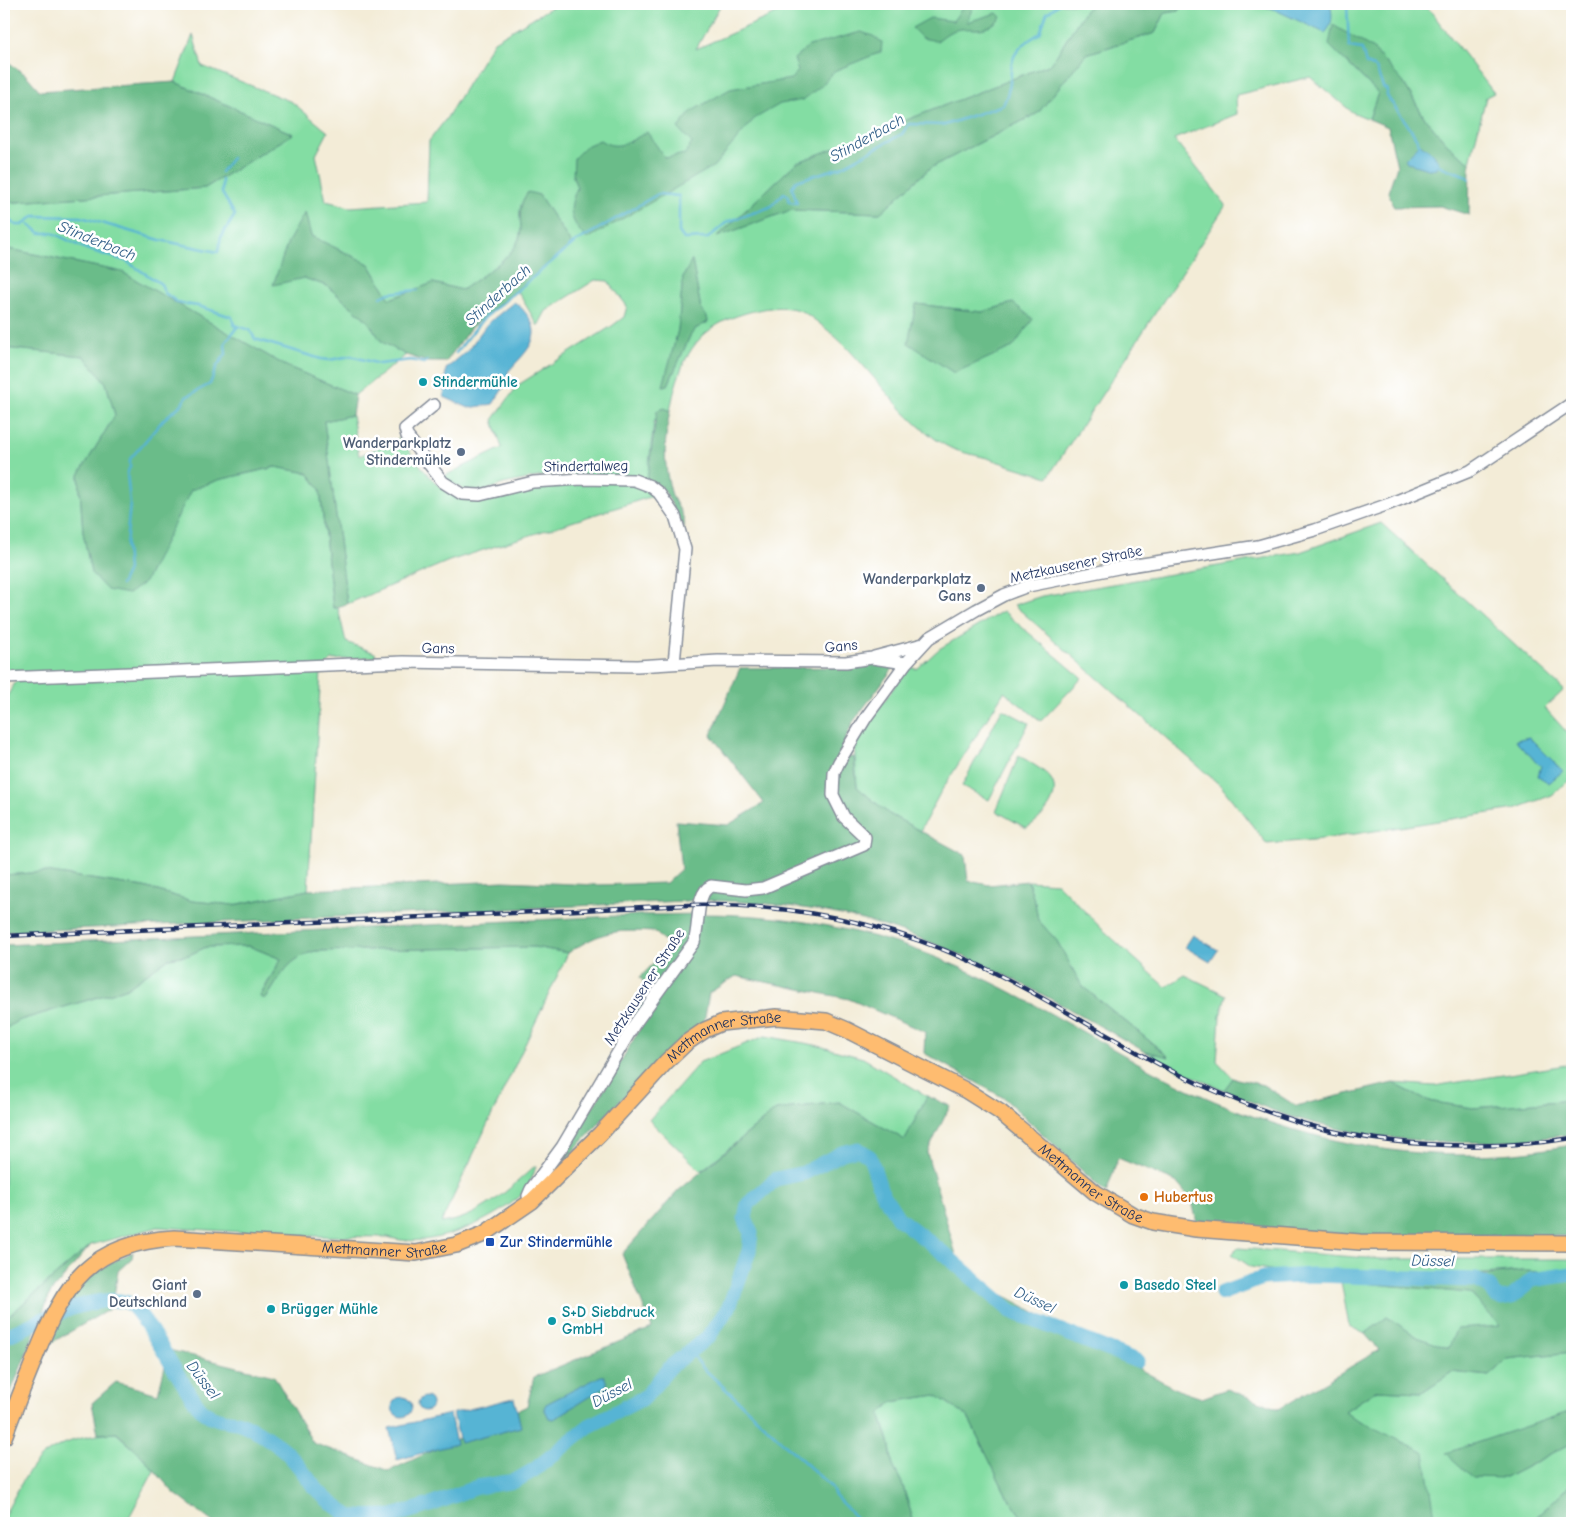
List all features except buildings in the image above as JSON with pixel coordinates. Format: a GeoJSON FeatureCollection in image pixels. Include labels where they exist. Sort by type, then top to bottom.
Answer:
{"type":"FeatureCollection","features":[{"type":"Feature","properties":{"kind":"main road","name":"Mettmanner Straße"},"geometry":{"type":"LineString","coordinates":[[4,1437],[45,1332],[59,1302],[76,1280],[98,1261],[119,1249],[142,1241],[174,1238],[416,1253],[456,1245],[484,1234],[532,1201],[600,1134],[686,1043],[721,1023],[760,1017],[792,1017],[826,1022],[847,1030],[965,1090],[1000,1112],[1096,1193],[1133,1215],[1153,1222],[1196,1229],[1352,1241],[1572,1243]]}},
{"type":"Feature","properties":{"kind":"street","name":"Metzkausener Straße"},"geometry":{"type":"LineString","coordinates":[[532,1201],[528,1196],[531,1189],[562,1147],[634,1025],[694,942],[698,931],[702,892],[711,886],[746,890],[769,887],[864,845],[866,841],[862,832],[844,817],[836,805],[832,787],[834,772],[848,744],[906,663],[923,644],[994,600],[1028,586],[1123,567],[1258,546],[1308,532],[1389,504],[1470,471],[1572,403]]}},
{"type":"Feature","properties":{"kind":"street","name":"Stindertalweg"},"geometry":{"type":"LineString","coordinates":[[434,405],[405,429],[407,436],[416,451],[443,482],[462,494],[480,495],[533,482],[582,479],[634,480],[650,486],[659,493],[674,516],[685,549],[674,663]]}},
{"type":"Feature","properties":{"kind":"street","name":"Gans"},"geometry":{"type":"LineString","coordinates":[[4,678],[403,662],[637,666],[674,663],[846,662],[872,658],[887,652],[923,644]]}},
{"type":"Feature","properties":{"kind":"street","name":"Gans"},"geometry":{"type":"LineString","coordinates":[[872,658],[906,663]]}},
{"type":"Feature","properties":{"kind":"green space"},"geometry":{"type":"Polygon","coordinates":[[[4,4],[11,4],[4,35],[4,4]]]}},
{"type":"Feature","properties":{"kind":"green space"},"geometry":{"type":"Polygon","coordinates":[[[557,4],[721,4],[696,49],[798,4],[1094,4],[1086,9],[1051,64],[796,163],[718,236],[791,210],[880,213],[930,168],[1038,113],[1086,54],[1155,33],[1165,13],[1179,11],[1181,4],[1425,4],[1494,93],[1486,97],[1470,162],[1452,149],[1426,120],[1403,82],[1329,45],[1378,93],[1369,119],[1352,112],[1310,77],[1236,95],[1237,114],[1174,139],[1226,205],[1048,477],[960,451],[941,443],[903,411],[848,348],[832,334],[803,312],[793,309],[776,308],[750,312],[719,324],[707,333],[688,354],[677,381],[670,411],[664,408],[654,422],[647,480],[607,475],[548,475],[503,484],[479,493],[466,491],[442,477],[502,448],[493,420],[518,385],[612,326],[624,317],[627,306],[608,281],[595,280],[546,311],[538,326],[517,290],[572,245],[539,195],[528,193],[523,200],[520,212],[520,235],[514,248],[493,268],[462,290],[433,283],[390,299],[369,264],[311,236],[304,212],[304,278],[327,286],[367,320],[382,342],[406,355],[355,395],[286,366],[122,272],[4,248],[4,203],[205,188],[293,134],[175,82],[193,35],[202,66],[292,102],[328,132],[316,155],[326,201],[350,207],[427,202],[429,141],[446,119],[494,41],[557,4]],[[692,261],[683,277],[678,330],[664,386],[668,385],[690,336],[695,329],[708,322],[701,309],[692,261]],[[1013,303],[982,312],[916,304],[1013,347],[1013,303]]]}},
{"type":"Feature","properties":{"kind":"green space"},"geometry":{"type":"Polygon","coordinates":[[[965,4],[971,4],[972,9],[967,22],[997,13],[1001,17],[988,27],[957,30],[948,33],[937,41],[922,38],[912,28],[930,18],[953,21],[965,4]]]}},
{"type":"Feature","properties":{"kind":"green space"},"geometry":{"type":"Polygon","coordinates":[[[1094,4],[1181,4],[1179,11],[1165,13],[1155,33],[1086,54],[1038,113],[930,168],[880,213],[791,210],[717,237],[796,163],[1051,64],[1086,9],[1094,4]]]}},
{"type":"Feature","properties":{"kind":"green space"},"geometry":{"type":"Polygon","coordinates":[[[1333,25],[1372,48],[1403,82],[1426,120],[1452,149],[1470,162],[1469,215],[1440,206],[1394,207],[1388,192],[1397,166],[1388,127],[1369,119],[1378,93],[1329,45],[1333,25]]]}},
{"type":"Feature","properties":{"kind":"green space"},"geometry":{"type":"Polygon","coordinates":[[[861,32],[873,36],[882,42],[881,52],[834,71],[822,85],[803,100],[780,104],[754,119],[714,166],[587,239],[577,227],[571,209],[577,188],[573,177],[574,158],[586,146],[600,140],[613,145],[624,144],[647,132],[665,158],[685,154],[692,143],[678,128],[692,111],[730,89],[791,79],[798,71],[794,59],[809,46],[861,32]]]}},
{"type":"Feature","properties":{"kind":"green space"},"geometry":{"type":"Polygon","coordinates":[[[4,59],[26,75],[40,91],[175,82],[293,134],[205,188],[4,203],[4,59]]]}},
{"type":"Feature","properties":{"kind":"green space"},"geometry":{"type":"Polygon","coordinates":[[[528,192],[539,195],[572,245],[471,327],[446,362],[428,362],[406,355],[382,342],[367,320],[327,286],[304,278],[273,285],[288,242],[305,212],[311,236],[369,264],[390,299],[433,283],[462,290],[493,268],[514,248],[521,229],[521,206],[528,192]]]}},
{"type":"Feature","properties":{"kind":"green space"},"geometry":{"type":"Polygon","coordinates":[[[4,248],[122,272],[286,366],[355,395],[352,415],[324,421],[347,604],[333,608],[320,489],[308,473],[275,467],[218,480],[191,490],[145,582],[128,594],[107,590],[91,573],[83,532],[79,475],[115,415],[106,383],[84,356],[4,348],[4,248]]]}},
{"type":"Feature","properties":{"kind":"green space"},"geometry":{"type":"Polygon","coordinates":[[[692,260],[701,309],[708,322],[695,329],[690,336],[668,385],[663,386],[678,330],[683,277],[692,260]]]}},
{"type":"Feature","properties":{"kind":"green space"},"geometry":{"type":"Polygon","coordinates":[[[1013,303],[1033,319],[1013,347],[954,373],[908,343],[916,304],[982,312],[1013,303]]]}},
{"type":"Feature","properties":{"kind":"green space"},"geometry":{"type":"Polygon","coordinates":[[[4,348],[84,356],[106,383],[115,415],[79,475],[83,532],[91,573],[178,513],[191,490],[218,480],[276,467],[308,473],[320,489],[333,608],[338,608],[346,642],[375,653],[376,657],[332,660],[321,671],[308,890],[234,905],[192,901],[144,887],[45,872],[4,875],[4,701],[17,680],[4,673],[4,348]]]}},
{"type":"Feature","properties":{"kind":"green space"},"geometry":{"type":"Polygon","coordinates":[[[664,408],[670,411],[666,432],[668,481],[684,519],[684,528],[664,490],[647,480],[657,411],[664,408]]]}},
{"type":"Feature","properties":{"kind":"green space"},"geometry":{"type":"Polygon","coordinates":[[[352,415],[359,456],[400,438],[434,481],[450,494],[472,496],[556,483],[599,481],[639,487],[656,495],[449,561],[347,604],[324,421],[352,415]]]}},
{"type":"Feature","properties":{"kind":"green space"},"geometry":{"type":"Polygon","coordinates":[[[1381,523],[1564,690],[1545,708],[1572,738],[1572,778],[1552,795],[1515,809],[1323,839],[1267,844],[1221,786],[1014,605],[1042,596],[1300,552],[1381,523]]]}},
{"type":"Feature","properties":{"kind":"green space"},"geometry":{"type":"Polygon","coordinates":[[[1003,611],[1082,678],[1041,721],[1004,692],[940,793],[920,831],[889,814],[857,787],[854,743],[909,666],[917,669],[939,649],[1003,611]]]}},
{"type":"Feature","properties":{"kind":"green space"},"geometry":{"type":"Polygon","coordinates":[[[874,663],[894,667],[853,722],[838,757],[854,757],[857,787],[889,814],[965,855],[968,881],[989,885],[1028,881],[1038,920],[1057,941],[1082,986],[1169,1057],[1144,1051],[1068,1008],[991,968],[911,935],[827,912],[782,905],[706,900],[4,932],[4,875],[45,872],[144,887],[192,901],[234,905],[308,890],[504,881],[596,885],[666,883],[681,869],[676,821],[728,825],[764,803],[711,735],[740,668],[849,667],[874,663]]]}},
{"type":"Feature","properties":{"kind":"green space"},"geometry":{"type":"Polygon","coordinates":[[[1002,709],[1029,723],[989,800],[962,786],[1002,709]]]}},
{"type":"Feature","properties":{"kind":"green space"},"geometry":{"type":"Polygon","coordinates":[[[1019,755],[1045,772],[1054,786],[1052,801],[1048,808],[1038,820],[1026,828],[996,811],[1019,755]]]}},
{"type":"Feature","properties":{"kind":"green space"},"geometry":{"type":"Polygon","coordinates":[[[1028,881],[1057,883],[1102,929],[1166,987],[1185,975],[1226,995],[1220,1016],[1217,1061],[1233,1078],[1224,1090],[1172,1067],[1144,1051],[1168,1056],[1082,986],[1057,941],[1038,920],[1028,881]]]}},
{"type":"Feature","properties":{"kind":"green space"},"geometry":{"type":"Polygon","coordinates":[[[726,914],[787,919],[884,939],[930,955],[991,982],[1166,1078],[1205,1097],[1286,1127],[1328,1138],[1370,1147],[1413,1153],[1456,1155],[1517,1153],[1572,1145],[1572,1236],[1370,1236],[1197,1223],[1192,1201],[1176,1182],[1118,1158],[1106,1193],[1004,1098],[924,1053],[925,1032],[849,999],[736,976],[709,993],[704,1022],[679,1040],[658,1060],[542,1185],[607,1085],[642,1025],[628,1011],[647,987],[640,977],[670,947],[655,932],[629,931],[609,933],[580,945],[568,953],[534,947],[315,951],[305,954],[291,964],[266,999],[260,997],[281,959],[249,946],[206,947],[189,955],[169,958],[125,989],[17,1021],[4,1030],[4,945],[639,915],[726,914]]]}},
{"type":"Feature","properties":{"kind":"green space"},"geometry":{"type":"Polygon","coordinates":[[[249,946],[281,959],[260,996],[266,999],[291,964],[305,954],[315,951],[534,947],[568,953],[441,1223],[468,1216],[493,1202],[536,1165],[527,1187],[521,1195],[505,1207],[474,1225],[438,1237],[420,1240],[158,1227],[91,1245],[4,1320],[4,1030],[17,1021],[125,989],[169,958],[189,955],[206,947],[249,946]]]}},
{"type":"Feature","properties":{"kind":"green space"},"geometry":{"type":"Polygon","coordinates":[[[765,1036],[815,1045],[863,1058],[927,1096],[905,1140],[839,1102],[776,1110],[701,1171],[649,1120],[700,1062],[765,1036]]]}},
{"type":"Feature","properties":{"kind":"green space"},"geometry":{"type":"Polygon","coordinates":[[[1572,1064],[1572,1100],[1473,1108],[1427,1101],[1393,1083],[1434,1086],[1572,1064]]]}},
{"type":"Feature","properties":{"kind":"green space"},"geometry":{"type":"Polygon","coordinates":[[[1233,1078],[1263,1085],[1296,1106],[1393,1083],[1427,1101],[1473,1108],[1572,1100],[1572,1134],[1537,1139],[1467,1142],[1431,1141],[1361,1133],[1292,1117],[1224,1090],[1233,1078]]]}},
{"type":"Feature","properties":{"kind":"green space"},"geometry":{"type":"Polygon","coordinates":[[[927,1096],[950,1106],[927,1153],[961,1272],[1178,1390],[1202,1398],[1227,1389],[1279,1409],[1379,1350],[1365,1334],[1387,1317],[1419,1338],[1449,1348],[1456,1329],[1500,1326],[1470,1293],[1363,1283],[1370,1271],[1487,1275],[1522,1271],[1572,1273],[1572,1352],[1507,1359],[1489,1376],[1452,1372],[1422,1392],[1377,1390],[1345,1411],[1354,1418],[1425,1453],[1436,1523],[1026,1523],[1007,1496],[968,1417],[936,1395],[892,1402],[880,1414],[889,1441],[893,1466],[902,1483],[914,1523],[214,1523],[174,1493],[142,1456],[117,1433],[98,1434],[92,1403],[116,1382],[158,1394],[169,1350],[274,1376],[313,1443],[389,1471],[527,1406],[534,1377],[652,1328],[622,1254],[678,1191],[776,1110],[839,1102],[905,1140],[927,1096]]]}},
{"type":"Feature","properties":{"kind":"green space"},"geometry":{"type":"Polygon","coordinates":[[[91,1245],[51,1292],[4,1409],[4,1320],[91,1245]]]}},
{"type":"Feature","properties":{"kind":"green space"},"geometry":{"type":"Polygon","coordinates":[[[1238,1248],[1381,1259],[1572,1259],[1572,1273],[1522,1271],[1364,1283],[1470,1293],[1501,1326],[1449,1349],[1419,1338],[1387,1317],[1365,1334],[1349,1326],[1341,1281],[1251,1267],[1232,1254],[1238,1248]]]}},
{"type":"Feature","properties":{"kind":"green space"},"geometry":{"type":"Polygon","coordinates":[[[133,1252],[132,1258],[118,1271],[114,1296],[70,1300],[90,1278],[115,1261],[133,1252]]]}},
{"type":"Feature","properties":{"kind":"green space"},"geometry":{"type":"Polygon","coordinates":[[[107,1306],[113,1307],[44,1347],[57,1318],[107,1306]]]}},
{"type":"Feature","properties":{"kind":"green space"},"geometry":{"type":"Polygon","coordinates":[[[1572,1352],[1572,1411],[1447,1453],[1505,1478],[1572,1443],[1572,1483],[1530,1523],[1436,1523],[1437,1519],[1354,1418],[1345,1411],[1377,1390],[1422,1392],[1452,1372],[1489,1376],[1507,1359],[1572,1352]]]}},
{"type":"Feature","properties":{"kind":"green space"},"geometry":{"type":"Polygon","coordinates":[[[936,1395],[968,1417],[1007,1496],[1026,1523],[914,1523],[902,1483],[893,1466],[889,1441],[880,1414],[892,1402],[936,1395]]]}},
{"type":"Feature","properties":{"kind":"green space"},"geometry":{"type":"Polygon","coordinates":[[[1572,1411],[1572,1443],[1505,1478],[1472,1477],[1446,1453],[1572,1411]]]}},
{"type":"Feature","properties":{"kind":"green space"},"geometry":{"type":"Polygon","coordinates":[[[116,1433],[142,1456],[154,1471],[126,1523],[4,1523],[4,1516],[21,1484],[41,1458],[50,1451],[71,1441],[116,1433]]]}},
{"type":"Feature","properties":{"kind":"green space"},"geometry":{"type":"Polygon","coordinates":[[[1572,1483],[1572,1523],[1530,1523],[1572,1483]]]}},
{"type":"Feature","properties":{"kind":"water"},"geometry":{"type":"Polygon","coordinates":[[[1239,4],[1330,4],[1332,20],[1330,27],[1325,33],[1271,8],[1239,4]]]}},
{"type":"Feature","properties":{"kind":"water"},"geometry":{"type":"Polygon","coordinates":[[[1420,144],[1434,154],[1439,163],[1435,169],[1431,170],[1408,163],[1405,159],[1420,144]]]}},
{"type":"Feature","properties":{"kind":"water"},"geometry":{"type":"Polygon","coordinates":[[[514,302],[530,319],[534,334],[529,348],[508,372],[508,381],[493,404],[469,408],[444,397],[446,369],[468,350],[487,324],[514,302]]]}},
{"type":"Feature","properties":{"kind":"water"},"geometry":{"type":"Polygon","coordinates":[[[1529,737],[1563,771],[1549,783],[1538,776],[1541,766],[1516,740],[1529,737]]]}},
{"type":"Feature","properties":{"kind":"water"},"geometry":{"type":"Polygon","coordinates":[[[1193,935],[1218,950],[1210,962],[1185,947],[1193,935]]]}},
{"type":"Feature","properties":{"kind":"water"},"geometry":{"type":"Polygon","coordinates":[[[604,1376],[607,1383],[606,1386],[554,1419],[549,1418],[544,1408],[546,1404],[604,1376]]]}},
{"type":"Feature","properties":{"kind":"water"},"geometry":{"type":"Polygon","coordinates":[[[402,1397],[409,1400],[412,1407],[409,1414],[402,1417],[395,1414],[392,1407],[395,1400],[402,1397]]]}},
{"type":"Feature","properties":{"kind":"water"},"geometry":{"type":"Polygon","coordinates":[[[422,1397],[428,1397],[432,1404],[428,1411],[422,1411],[418,1407],[418,1401],[422,1397]]]}},
{"type":"Feature","properties":{"kind":"water"},"geometry":{"type":"Polygon","coordinates":[[[514,1398],[521,1427],[460,1443],[453,1413],[514,1398]]]}},
{"type":"Feature","properties":{"kind":"water"},"geometry":{"type":"Polygon","coordinates":[[[450,1414],[456,1444],[397,1460],[389,1428],[450,1414]]]}},
{"type":"Feature","properties":{"kind":"waterway","name":"Stinderbach"},"geometry":{"type":"LineString","coordinates":[[456,353],[482,320],[574,243],[658,194],[679,196],[679,232],[684,239],[708,238],[727,222],[770,207],[784,193],[788,195],[789,202],[797,203],[792,187],[796,181],[841,167],[902,134],[909,124],[945,125],[1003,105],[1008,93],[1013,58],[1026,42],[1040,33],[1047,13],[1059,4]]}},
{"type":"Feature","properties":{"kind":"waterway"},"geometry":{"type":"LineString","coordinates":[[1347,4],[1349,47],[1362,49],[1366,64],[1376,68],[1383,87],[1387,90],[1387,96],[1409,126],[1420,146]]}},
{"type":"Feature","properties":{"kind":"waterway"},"geometry":{"type":"LineString","coordinates":[[221,172],[232,158]]}},
{"type":"Feature","properties":{"kind":"waterway"},"geometry":{"type":"LineString","coordinates":[[1436,163],[1470,179]]}},
{"type":"Feature","properties":{"kind":"waterway"},"geometry":{"type":"LineString","coordinates":[[26,222],[34,216],[81,217],[160,240],[218,252],[221,237],[235,215],[222,193],[222,180]]}},
{"type":"Feature","properties":{"kind":"waterway","name":"Stinderbach"},"geometry":{"type":"LineString","coordinates":[[4,217],[16,225],[23,225],[26,222],[40,233],[53,233],[86,249],[126,261],[161,284],[165,293],[178,303],[198,306],[232,317],[234,325],[250,330],[255,339],[321,359],[329,360],[351,356],[379,364],[411,360],[424,363],[427,361]]}},
{"type":"Feature","properties":{"kind":"waterway"},"geometry":{"type":"LineString","coordinates":[[381,297],[389,293],[418,290]]}},
{"type":"Feature","properties":{"kind":"waterway"},"geometry":{"type":"LineString","coordinates":[[121,585],[128,570],[126,546],[130,503],[127,473],[130,467],[130,459],[164,419],[182,404],[186,397],[210,384],[217,366],[226,354],[225,343],[238,326]]}},
{"type":"Feature","properties":{"kind":"waterway","name":"Düssel"},"geometry":{"type":"LineString","coordinates":[[4,1337],[80,1306],[112,1300],[126,1302],[134,1307],[143,1319],[186,1388],[204,1412],[216,1418],[247,1426],[279,1446],[291,1457],[321,1494],[351,1517],[393,1516],[433,1504],[477,1487],[515,1481],[534,1470],[589,1426],[645,1397],[670,1367],[709,1336],[729,1307],[749,1251],[751,1233],[745,1218],[748,1204],[776,1179],[804,1173],[842,1153],[858,1149],[870,1157],[881,1191],[898,1218],[942,1252],[1011,1311],[1137,1361]]}},
{"type":"Feature","properties":{"kind":"waterway","name":"Düssel"},"geometry":{"type":"LineString","coordinates":[[1222,1293],[1263,1278],[1313,1275],[1476,1280],[1490,1287],[1494,1295],[1502,1299],[1512,1297],[1532,1280],[1572,1274]]}},
{"type":"Feature","properties":{"kind":"waterway"},"geometry":{"type":"LineString","coordinates":[[690,1350],[701,1366],[831,1487],[835,1496],[861,1523]]}},
{"type":"Feature","properties":{"kind":"railway"},"geometry":{"type":"LineString","coordinates":[[4,936],[688,905],[724,905],[796,911],[832,917],[902,935],[970,961],[1022,987],[1186,1078],[1259,1109],[1289,1119],[1356,1136],[1429,1144],[1503,1145],[1572,1138]]}},
{"type":"Feature","properties":{"kind":"place","name":"Stindermühle"},"geometry":{"type":"Point","coordinates":[423,382]}},
{"type":"Feature","properties":{"kind":"place","name":"Wanderparkplatz Stindermühle"},"geometry":{"type":"Point","coordinates":[461,452]}},
{"type":"Feature","properties":{"kind":"place","name":"Wanderparkplatz Gans"},"geometry":{"type":"Point","coordinates":[981,588]}},
{"type":"Feature","properties":{"kind":"place","name":"Hubertus"},"geometry":{"type":"Point","coordinates":[1144,1197]}},
{"type":"Feature","properties":{"kind":"place","name":"Zur Stindermühle"},"geometry":{"type":"Point","coordinates":[490,1242]}},
{"type":"Feature","properties":{"kind":"place","name":"Basedo Steel"},"geometry":{"type":"Point","coordinates":[1124,1285]}},
{"type":"Feature","properties":{"kind":"place","name":"Giant Deutschland"},"geometry":{"type":"Point","coordinates":[197,1294]}},
{"type":"Feature","properties":{"kind":"place","name":"Brügger Mühle"},"geometry":{"type":"Point","coordinates":[271,1309]}},
{"type":"Feature","properties":{"kind":"place","name":"S+D Siebdruck GmbH"},"geometry":{"type":"Point","coordinates":[552,1321]}}]}
